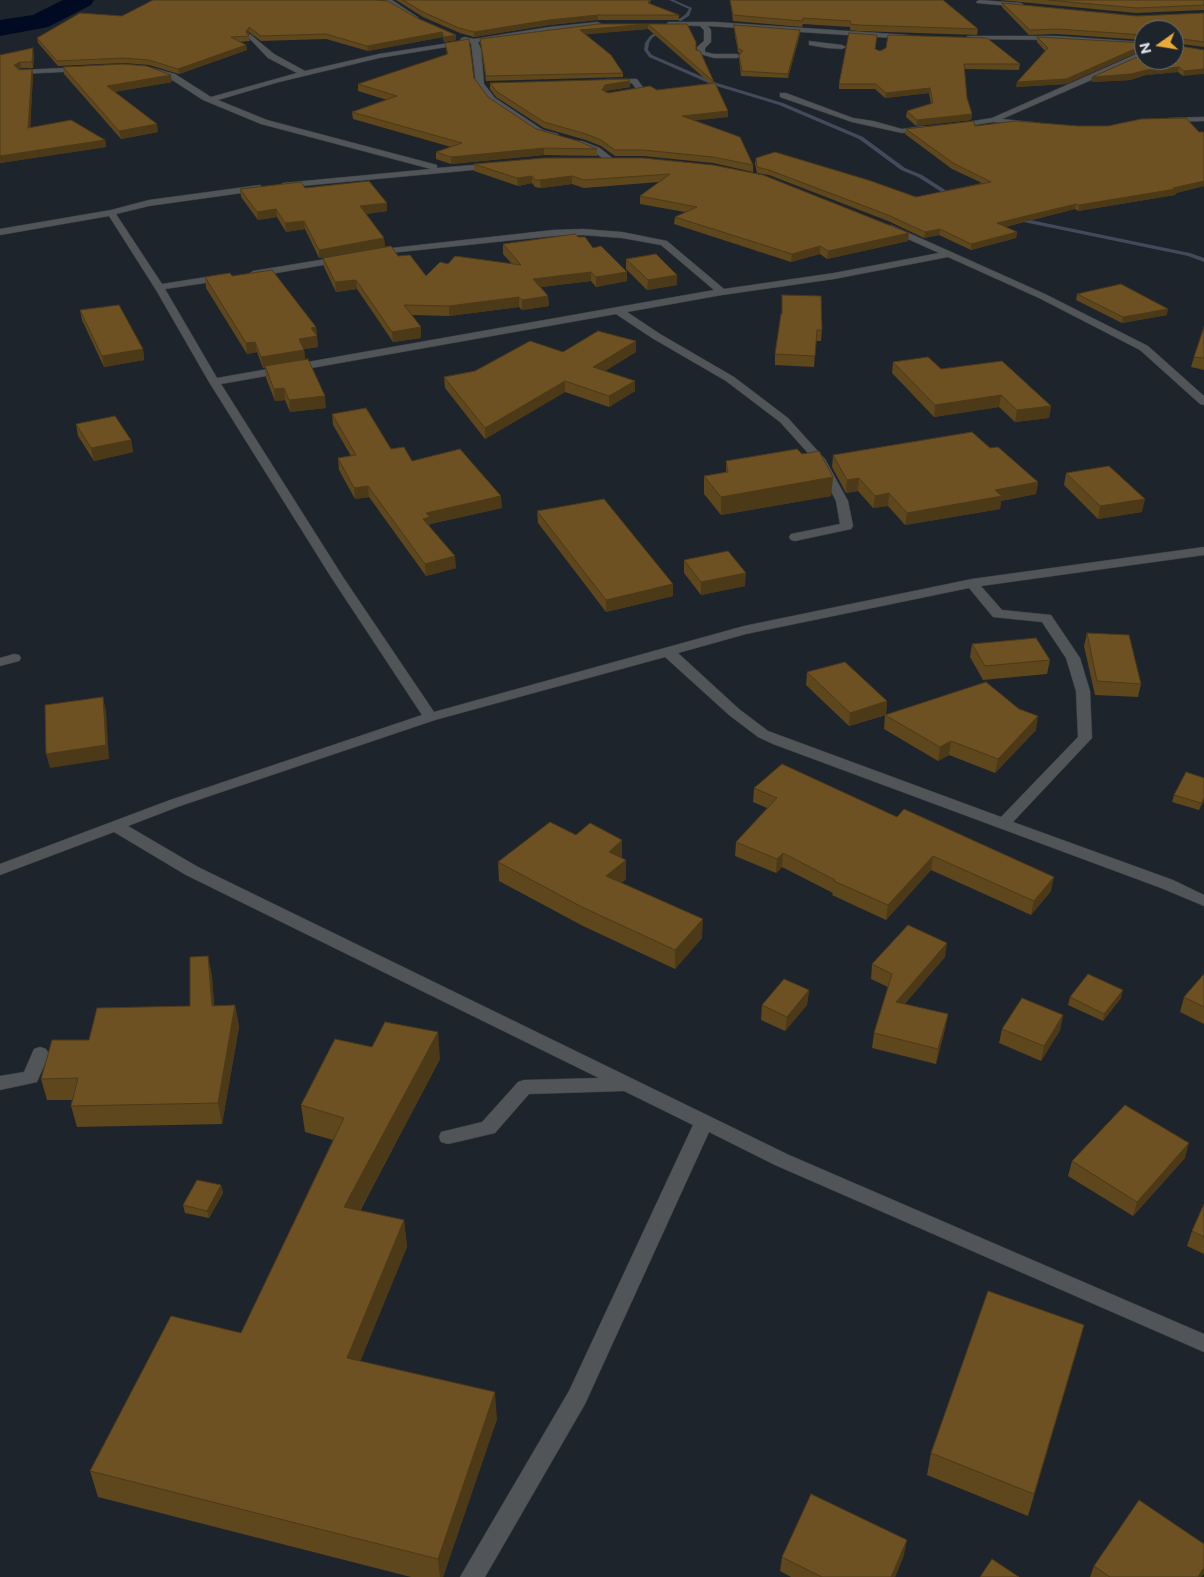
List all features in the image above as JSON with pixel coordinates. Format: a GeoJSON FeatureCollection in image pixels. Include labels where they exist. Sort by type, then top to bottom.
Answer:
{"type":"FeatureCollection","features":[{"type":"Feature","properties":{"kind":"street"},"geometry":{"type":"LineString","coordinates":[[387,1],[427,23]]}},
{"type":"Feature","properties":{"kind":"street"},"geometry":{"type":"LineString","coordinates":[[979,2],[1029,6]]}},
{"type":"Feature","properties":{"kind":"street"},"geometry":{"type":"LineString","coordinates":[[213,100],[303,73],[379,56],[550,29],[605,24]]}},
{"type":"Feature","properties":{"kind":"street"},"geometry":{"type":"LineString","coordinates":[[663,24],[702,24],[917,37]]}},
{"type":"Feature","properties":{"kind":"street"},"geometry":{"type":"LineString","coordinates":[[702,24],[708,30],[707,42],[701,47],[702,53],[714,56],[737,56]]}},
{"type":"Feature","properties":{"kind":"street"},"geometry":{"type":"LineString","coordinates":[[820,31],[810,44],[842,47]]}},
{"type":"Feature","properties":{"kind":"street"},"geometry":{"type":"LineString","coordinates":[[250,36],[271,56],[303,73]]}},
{"type":"Feature","properties":{"kind":"street"},"geometry":{"type":"LineString","coordinates":[[880,45],[883,36]]}},
{"type":"Feature","properties":{"kind":"street"},"geometry":{"type":"LineString","coordinates":[[457,37],[474,41]]}},
{"type":"Feature","properties":{"kind":"street"},"geometry":{"type":"LineString","coordinates":[[962,38],[1057,38],[1134,43]]}},
{"type":"Feature","properties":{"kind":"street"},"geometry":{"type":"LineString","coordinates":[[474,41],[477,49],[477,66],[492,100],[540,132],[597,150],[616,161],[592,161]]}},
{"type":"Feature","properties":{"kind":"street"},"geometry":{"type":"LineString","coordinates":[[993,120],[1134,58]]}},
{"type":"Feature","properties":{"kind":"street"},"geometry":{"type":"LineString","coordinates":[[21,72],[90,68]]}},
{"type":"Feature","properties":{"kind":"street"},"geometry":{"type":"LineString","coordinates":[[143,68],[172,76],[206,98],[264,122],[443,170]]}},
{"type":"Feature","properties":{"kind":"street"},"geometry":{"type":"LineString","coordinates":[[600,81],[634,82],[641,90],[614,94]]}},
{"type":"Feature","properties":{"kind":"street"},"geometry":{"type":"LineString","coordinates":[[784,95],[852,120],[873,123],[887,128],[902,131],[934,127]]}},
{"type":"Feature","properties":{"kind":"street"},"geometry":{"type":"LineString","coordinates":[[944,127],[993,120],[1040,124]]}},
{"type":"Feature","properties":{"kind":"street"},"geometry":{"type":"LineString","coordinates":[[1160,121],[1204,120]]}},
{"type":"Feature","properties":{"kind":"street"},"geometry":{"type":"LineString","coordinates":[[0,232],[111,212],[149,203],[197,196],[507,164]]}},
{"type":"Feature","properties":{"kind":"street"},"geometry":{"type":"LineString","coordinates":[[111,212],[159,287],[214,382],[430,717]]}},
{"type":"Feature","properties":{"kind":"street"},"geometry":{"type":"LineString","coordinates":[[884,225],[1042,296],[1144,348],[1204,402]]}},
{"type":"Feature","properties":{"kind":"street"},"geometry":{"type":"LineString","coordinates":[[159,287],[398,250],[553,233],[583,232],[622,235],[664,243],[722,292]]}},
{"type":"Feature","properties":{"kind":"street"},"geometry":{"type":"LineString","coordinates":[[214,382],[722,292],[834,276],[950,254]]}},
{"type":"Feature","properties":{"kind":"street"},"geometry":{"type":"LineString","coordinates":[[619,311],[656,336],[730,379],[784,420],[822,461],[842,501],[847,526],[795,537]]}},
{"type":"Feature","properties":{"kind":"street"},"geometry":{"type":"LineString","coordinates":[[0,870],[175,803],[430,717],[744,630],[972,584],[1204,551]]}},
{"type":"Feature","properties":{"kind":"street"},"geometry":{"type":"LineString","coordinates":[[972,584],[998,614],[1046,618],[1073,658],[1083,691],[1085,738],[1004,824]]}},
{"type":"Feature","properties":{"kind":"street"},"geometry":{"type":"LineString","coordinates":[[668,652],[734,712],[764,734],[778,741],[1167,884],[1204,901]]}},
{"type":"Feature","properties":{"kind":"street"},"geometry":{"type":"LineString","coordinates":[[0,662],[14,658]]}},
{"type":"Feature","properties":{"kind":"street"},"geometry":{"type":"LineString","coordinates":[[116,826],[192,872],[782,1160],[1204,1343]]}},
{"type":"Feature","properties":{"kind":"street"},"geometry":{"type":"LineString","coordinates":[[0,1083],[31,1077],[40,1054]]}},
{"type":"Feature","properties":{"kind":"street"},"geometry":{"type":"LineString","coordinates":[[448,1137],[488,1128],[524,1087],[626,1084]]}},
{"type":"Feature","properties":{"kind":"street"},"geometry":{"type":"LineString","coordinates":[[472,1577],[577,1397],[704,1122]]}},
{"type":"Feature","properties":{"kind":"building"},"geometry":{"type":"Polygon","coordinates":[[[153,0],[388,1],[417,18],[456,35],[444,37],[442,32],[367,46],[326,34],[261,36],[249,27],[246,32],[249,36],[231,37],[246,45],[178,69],[149,60],[123,58],[57,61],[37,38],[80,13],[122,16],[153,0]]]}},
{"type":"Feature","properties":{"kind":"building"},"geometry":{"type":"Polygon","coordinates":[[[403,0],[649,0],[648,3],[679,15],[598,15],[549,20],[474,32],[459,28],[423,12],[403,0]]]}},
{"type":"Feature","properties":{"kind":"building"},"geometry":{"type":"Polygon","coordinates":[[[730,0],[943,0],[978,29],[859,25],[850,24],[851,21],[803,18],[802,21],[733,15],[730,0]]]}},
{"type":"Feature","properties":{"kind":"building"},"geometry":{"type":"Polygon","coordinates":[[[1048,0],[1204,0],[1204,5],[1137,8],[1048,0]]]}},
{"type":"Feature","properties":{"kind":"building"},"geometry":{"type":"Polygon","coordinates":[[[1002,3],[1137,16],[1204,13],[1204,42],[1184,39],[1184,20],[1134,20],[1134,34],[1058,29],[1030,30],[1002,3]]]}},
{"type":"Feature","properties":{"kind":"building"},"geometry":{"type":"Polygon","coordinates":[[[598,24],[648,24],[580,30],[611,55],[623,73],[486,76],[480,39],[598,24]]]}},
{"type":"Feature","properties":{"kind":"building"},"geometry":{"type":"Polygon","coordinates":[[[648,24],[687,24],[696,42],[696,50],[700,51],[714,82],[648,24]]]}},
{"type":"Feature","properties":{"kind":"building"},"geometry":{"type":"Polygon","coordinates":[[[734,25],[800,30],[788,74],[742,71],[739,55],[743,51],[738,48],[734,25]]]}},
{"type":"Feature","properties":{"kind":"building"},"geometry":{"type":"Polygon","coordinates":[[[849,33],[877,35],[875,49],[880,51],[886,48],[888,35],[987,38],[1020,64],[964,64],[967,98],[972,114],[917,120],[907,111],[933,103],[930,88],[886,93],[876,84],[839,84],[849,33]]]}},
{"type":"Feature","properties":{"kind":"building"},"geometry":{"type":"Polygon","coordinates":[[[1037,37],[1134,42],[1134,49],[1066,79],[1017,82],[1048,48],[1037,37]]]}},
{"type":"Feature","properties":{"kind":"building"},"geometry":{"type":"Polygon","coordinates":[[[469,39],[474,78],[488,97],[536,129],[578,141],[597,149],[544,148],[451,157],[436,152],[462,143],[352,112],[397,96],[358,84],[448,54],[445,43],[469,39]]]}},
{"type":"Feature","properties":{"kind":"building"},"geometry":{"type":"Polygon","coordinates":[[[1184,47],[1204,50],[1204,69],[1184,71],[1184,47]]]}},
{"type":"Feature","properties":{"kind":"building"},"geometry":{"type":"Polygon","coordinates":[[[33,48],[32,62],[20,62],[14,65],[19,70],[32,69],[28,128],[71,120],[105,140],[0,156],[0,55],[33,48]]]}},
{"type":"Feature","properties":{"kind":"building"},"geometry":{"type":"Polygon","coordinates":[[[1134,58],[1134,70],[1147,70],[1131,74],[1092,77],[1134,58]]]}},
{"type":"Feature","properties":{"kind":"building"},"geometry":{"type":"Polygon","coordinates":[[[123,64],[147,66],[171,75],[107,86],[157,124],[119,131],[63,67],[123,64]]]}},
{"type":"Feature","properties":{"kind":"building"},"geometry":{"type":"Polygon","coordinates":[[[629,79],[630,81],[605,85],[602,90],[608,93],[650,86],[657,90],[715,83],[728,111],[682,116],[740,137],[753,165],[713,157],[643,150],[615,150],[601,140],[586,134],[544,122],[496,91],[490,83],[629,79]]]}},
{"type":"Feature","properties":{"kind":"building"},"geometry":{"type":"Polygon","coordinates":[[[1186,118],[1199,132],[1204,132],[1204,181],[1173,188],[1176,189],[1076,204],[997,223],[1017,232],[971,244],[940,229],[925,232],[888,215],[757,167],[756,158],[775,152],[868,180],[916,197],[991,182],[953,163],[906,129],[974,121],[975,126],[1016,121],[1078,126],[1108,126],[1141,119],[1186,118]]]}},
{"type":"Feature","properties":{"kind":"building"},"geometry":{"type":"Polygon","coordinates":[[[544,158],[643,158],[713,165],[763,175],[909,233],[828,251],[820,246],[792,254],[675,217],[697,207],[640,196],[670,174],[584,180],[572,176],[535,180],[532,176],[517,178],[474,164],[544,158]]]}},
{"type":"Feature","properties":{"kind":"building"},"geometry":{"type":"Polygon","coordinates":[[[369,181],[387,203],[360,206],[384,238],[319,250],[304,221],[285,223],[276,209],[257,212],[240,189],[301,182],[305,188],[369,181]]]}},
{"type":"Feature","properties":{"kind":"building"},"geometry":{"type":"Polygon","coordinates":[[[575,234],[578,237],[585,237],[593,248],[601,246],[627,272],[596,277],[591,272],[533,279],[548,296],[522,300],[519,297],[449,306],[404,305],[421,327],[392,332],[356,280],[335,282],[323,258],[391,246],[398,256],[410,255],[426,276],[440,262],[448,264],[455,256],[521,265],[503,244],[575,234]]]}},
{"type":"Feature","properties":{"kind":"building"},"geometry":{"type":"Polygon","coordinates":[[[656,254],[677,275],[648,280],[626,259],[656,254]]]}},
{"type":"Feature","properties":{"kind":"building"},"geometry":{"type":"Polygon","coordinates":[[[272,270],[316,327],[311,328],[317,336],[299,339],[304,350],[261,357],[255,342],[246,343],[205,277],[230,273],[232,276],[272,270]]]}},
{"type":"Feature","properties":{"kind":"building"},"geometry":{"type":"Polygon","coordinates":[[[1121,284],[1168,309],[1123,317],[1077,294],[1121,284]]]}},
{"type":"Feature","properties":{"kind":"building"},"geometry":{"type":"Polygon","coordinates":[[[782,295],[821,296],[822,330],[817,330],[815,356],[775,354],[782,314],[782,295]]]}},
{"type":"Feature","properties":{"kind":"building"},"geometry":{"type":"Polygon","coordinates":[[[119,305],[143,349],[102,356],[80,310],[119,305]]]}},
{"type":"Feature","properties":{"kind":"building"},"geometry":{"type":"Polygon","coordinates":[[[1204,327],[1204,358],[1194,357],[1204,327]]]}},
{"type":"Feature","properties":{"kind":"building"},"geometry":{"type":"Polygon","coordinates":[[[598,331],[636,341],[593,367],[635,381],[609,396],[565,381],[485,428],[444,377],[475,371],[530,341],[563,352],[598,331]]]}},
{"type":"Feature","properties":{"kind":"building"},"geometry":{"type":"Polygon","coordinates":[[[928,357],[941,369],[1002,361],[1051,406],[1017,410],[1001,395],[935,405],[893,362],[928,357]]]}},
{"type":"Feature","properties":{"kind":"building"},"geometry":{"type":"Polygon","coordinates":[[[308,359],[325,396],[289,400],[284,388],[274,389],[265,366],[308,359]]]}},
{"type":"Feature","properties":{"kind":"building"},"geometry":{"type":"Polygon","coordinates":[[[366,408],[391,449],[404,447],[412,461],[460,449],[501,496],[426,513],[430,517],[423,519],[455,556],[425,564],[368,486],[354,488],[338,458],[356,455],[332,414],[366,408]]]}},
{"type":"Feature","properties":{"kind":"building"},"geometry":{"type":"Polygon","coordinates":[[[115,416],[131,440],[91,448],[76,424],[115,416]]]}},
{"type":"Feature","properties":{"kind":"building"},"geometry":{"type":"Polygon","coordinates":[[[972,432],[990,448],[998,447],[1038,482],[995,490],[1002,496],[907,513],[889,493],[875,496],[859,478],[847,480],[833,455],[972,432]]]}},
{"type":"Feature","properties":{"kind":"building"},"geometry":{"type":"Polygon","coordinates":[[[797,449],[802,454],[819,451],[833,477],[721,497],[704,476],[728,472],[726,461],[797,449]]]}},
{"type":"Feature","properties":{"kind":"building"},"geometry":{"type":"Polygon","coordinates":[[[1109,466],[1145,499],[1100,506],[1066,473],[1109,466]]]}},
{"type":"Feature","properties":{"kind":"building"},"geometry":{"type":"Polygon","coordinates":[[[604,499],[673,584],[606,600],[537,511],[604,499]]]}},
{"type":"Feature","properties":{"kind":"building"},"geometry":{"type":"Polygon","coordinates":[[[728,551],[746,573],[701,582],[684,560],[728,551]]]}},
{"type":"Feature","properties":{"kind":"building"},"geometry":{"type":"Polygon","coordinates":[[[1087,633],[1129,635],[1141,684],[1097,681],[1087,633]]]}},
{"type":"Feature","properties":{"kind":"building"},"geometry":{"type":"Polygon","coordinates":[[[1036,638],[1050,660],[985,666],[972,644],[1036,638]]]}},
{"type":"Feature","properties":{"kind":"building"},"geometry":{"type":"Polygon","coordinates":[[[845,662],[887,701],[850,713],[807,672],[845,662]]]}},
{"type":"Feature","properties":{"kind":"building"},"geometry":{"type":"Polygon","coordinates":[[[986,682],[1019,709],[1038,716],[998,759],[951,741],[940,747],[885,715],[986,682]]]}},
{"type":"Feature","properties":{"kind":"building"},"geometry":{"type":"Polygon","coordinates":[[[103,697],[106,745],[46,754],[45,705],[103,697]]]}},
{"type":"Feature","properties":{"kind":"building"},"geometry":{"type":"Polygon","coordinates":[[[782,764],[897,817],[904,809],[1054,877],[1034,901],[933,856],[888,905],[834,881],[783,853],[777,859],[736,842],[777,798],[754,788],[782,764]]]}},
{"type":"Feature","properties":{"kind":"building"},"geometry":{"type":"Polygon","coordinates":[[[1186,772],[1204,778],[1204,798],[1201,803],[1174,795],[1186,772]]]}},
{"type":"Feature","properties":{"kind":"building"},"geometry":{"type":"Polygon","coordinates":[[[550,822],[576,835],[590,823],[622,840],[609,852],[626,860],[606,876],[703,919],[675,950],[582,907],[498,862],[550,822]]]}},
{"type":"Feature","properties":{"kind":"building"},"geometry":{"type":"Polygon","coordinates":[[[908,925],[947,943],[896,1002],[948,1014],[938,1049],[874,1033],[892,974],[872,964],[908,925]]]}},
{"type":"Feature","properties":{"kind":"building"},"geometry":{"type":"Polygon","coordinates":[[[208,956],[212,1006],[235,1005],[218,1103],[71,1106],[78,1078],[41,1079],[52,1040],[89,1040],[97,1008],[190,1006],[190,957],[208,956]]]}},
{"type":"Feature","properties":{"kind":"building"},"geometry":{"type":"Polygon","coordinates":[[[1088,974],[1123,990],[1104,1014],[1070,997],[1088,974]]]}},
{"type":"Feature","properties":{"kind":"building"},"geometry":{"type":"Polygon","coordinates":[[[1204,974],[1204,1007],[1184,997],[1204,974]]]}},
{"type":"Feature","properties":{"kind":"building"},"geometry":{"type":"Polygon","coordinates":[[[784,979],[809,990],[787,1017],[762,1005],[784,979]]]}},
{"type":"Feature","properties":{"kind":"building"},"geometry":{"type":"Polygon","coordinates":[[[1022,998],[1063,1015],[1044,1046],[1002,1029],[1022,998]]]}},
{"type":"Feature","properties":{"kind":"building"},"geometry":{"type":"Polygon","coordinates":[[[385,1022],[438,1032],[344,1207],[404,1220],[347,1358],[495,1392],[438,1559],[90,1471],[171,1316],[241,1333],[344,1118],[301,1105],[335,1039],[372,1047],[385,1022]]]}},
{"type":"Feature","properties":{"kind":"building"},"geometry":{"type":"Polygon","coordinates":[[[1125,1105],[1189,1143],[1137,1202],[1072,1161],[1125,1105]]]}},
{"type":"Feature","properties":{"kind":"building"},"geometry":{"type":"Polygon","coordinates":[[[197,1180],[221,1185],[207,1211],[183,1205],[197,1180]]]}},
{"type":"Feature","properties":{"kind":"building"},"geometry":{"type":"Polygon","coordinates":[[[1204,1204],[1204,1237],[1192,1231],[1204,1204]]]}},
{"type":"Feature","properties":{"kind":"building"},"geometry":{"type":"Polygon","coordinates":[[[988,1291],[1084,1325],[1034,1494],[931,1453],[988,1291]]]}},
{"type":"Feature","properties":{"kind":"building"},"geometry":{"type":"Polygon","coordinates":[[[811,1494],[907,1540],[891,1577],[822,1577],[782,1557],[811,1494]]]}},
{"type":"Feature","properties":{"kind":"building"},"geometry":{"type":"Polygon","coordinates":[[[1139,1500],[1204,1544],[1204,1567],[1198,1577],[1110,1577],[1094,1566],[1139,1500]]]}},
{"type":"Feature","properties":{"kind":"building"},"geometry":{"type":"Polygon","coordinates":[[[992,1559],[1019,1577],[980,1577],[992,1559]]]}},
{"type":"Feature","properties":{"kind":"waterway"},"geometry":{"type":"LineString","coordinates":[[0,28],[39,22],[82,0]]}},
{"type":"Feature","properties":{"kind":"waterway"},"geometry":{"type":"LineString","coordinates":[[671,0],[691,9],[688,15],[680,20]]}},
{"type":"Feature","properties":{"kind":"waterway"},"geometry":{"type":"LineString","coordinates":[[663,29],[651,37],[647,43],[646,50],[650,56],[715,84],[781,104],[861,138],[903,169],[920,176],[953,197]]}},
{"type":"Feature","properties":{"kind":"waterway"},"geometry":{"type":"LineString","coordinates":[[1016,219],[1135,243],[1190,255],[1204,260]]}}]}
